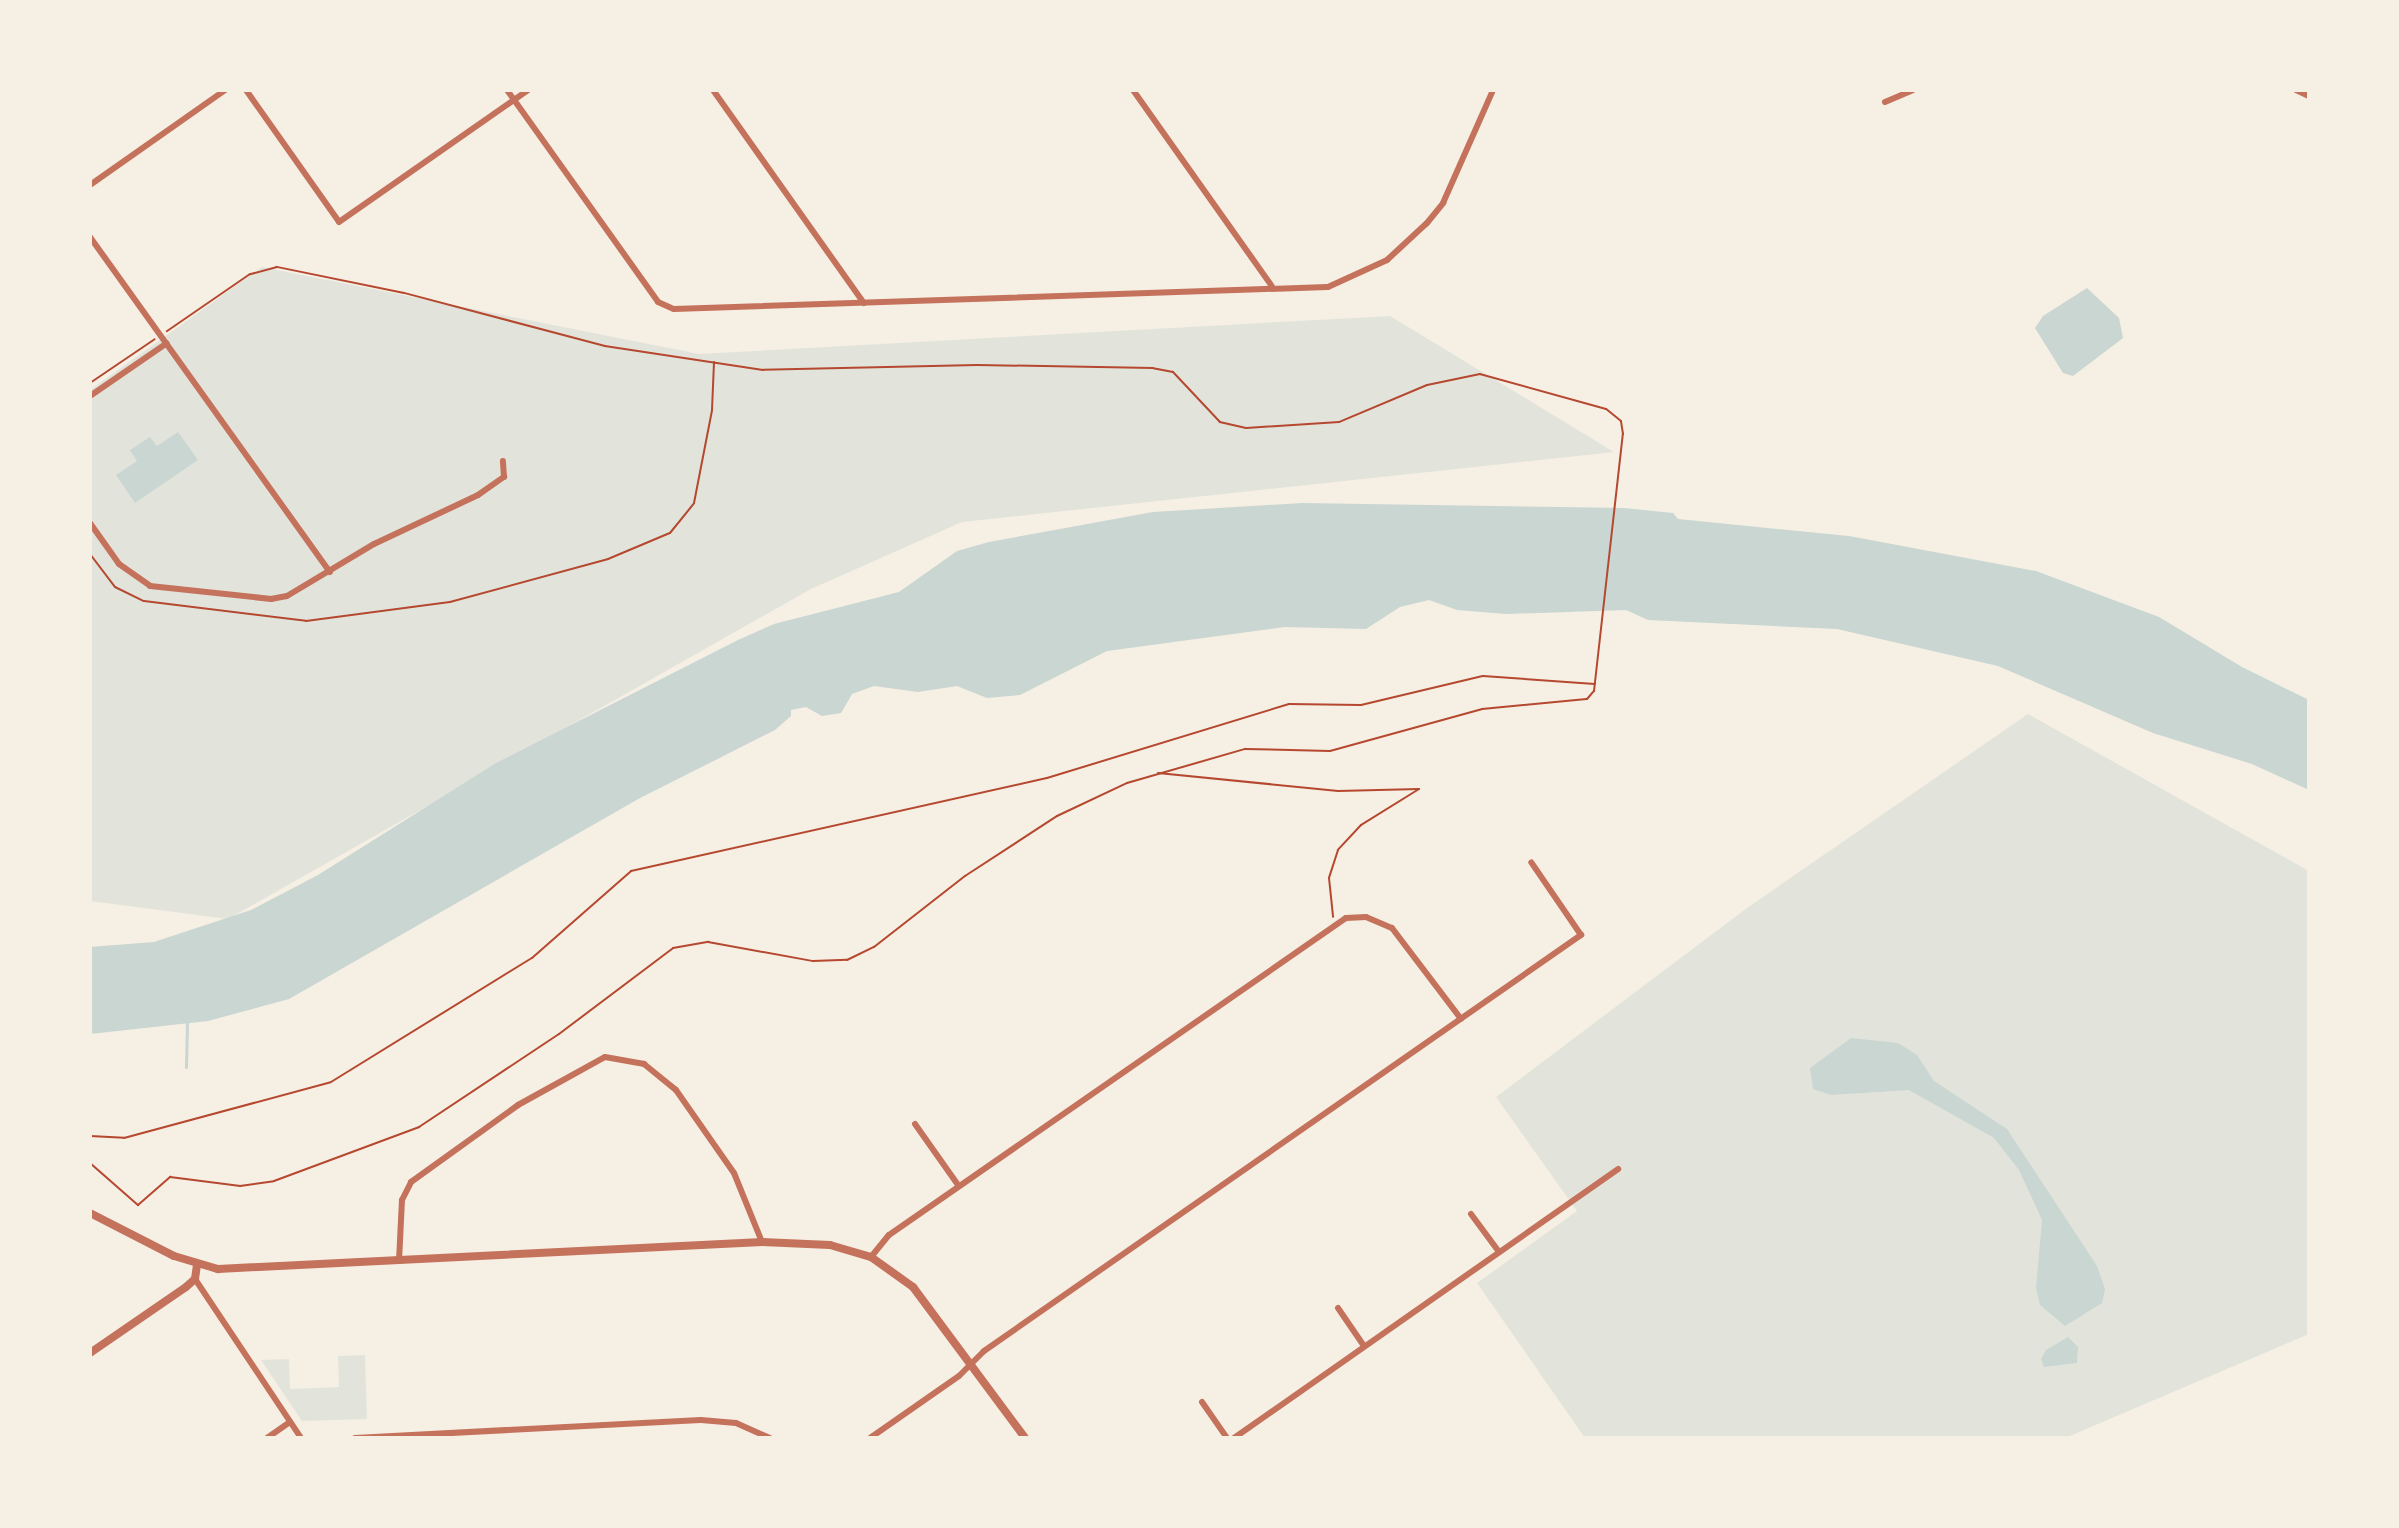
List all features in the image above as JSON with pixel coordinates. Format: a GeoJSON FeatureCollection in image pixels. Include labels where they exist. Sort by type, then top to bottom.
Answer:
{"type":"FeatureCollection","features":[{"type":"Feature","properties":{"kind":"street"},"geometry":{"type":"LineString","coordinates":[[90,185],[225,90]]}},
{"type":"Feature","properties":{"kind":"street"},"geometry":{"type":"LineString","coordinates":[[246,90],[339,222],[528,90]]}},
{"type":"Feature","properties":{"kind":"street"},"geometry":{"type":"LineString","coordinates":[[507,90],[665,307],[864,303],[1272,286],[1328,287],[1362,274],[1404,248],[1443,203],[1493,90]]}},
{"type":"Feature","properties":{"kind":"street"},"geometry":{"type":"LineString","coordinates":[[713,90],[864,303]]}},
{"type":"Feature","properties":{"kind":"street"},"geometry":{"type":"LineString","coordinates":[[1133,90],[1272,286]]}},
{"type":"Feature","properties":{"kind":"street"},"geometry":{"type":"LineString","coordinates":[[1885,102],[1913,90]]}},
{"type":"Feature","properties":{"kind":"street"},"geometry":{"type":"LineString","coordinates":[[2296,90],[2309,96]]}},
{"type":"Feature","properties":{"kind":"street"},"geometry":{"type":"LineString","coordinates":[[90,237],[330,572]]}},
{"type":"Feature","properties":{"kind":"street"},"geometry":{"type":"LineString","coordinates":[[90,396],[167,343]]}},
{"type":"Feature","properties":{"kind":"street"},"geometry":{"type":"LineString","coordinates":[[90,523],[128,574],[165,590],[271,599],[330,572],[374,544],[478,495],[504,477],[503,461]]}},
{"type":"Feature","properties":{"kind":"street"},"geometry":{"type":"LineString","coordinates":[[870,1438],[1581,935],[1531,862]]}},
{"type":"Feature","properties":{"kind":"street"},"geometry":{"type":"LineString","coordinates":[[871,1257],[881,1241],[958,1185],[1334,923],[1356,916],[1392,928],[1461,1019]]}},
{"type":"Feature","properties":{"kind":"street"},"geometry":{"type":"LineString","coordinates":[[399,1261],[402,1200],[411,1182],[518,1105],[605,1057],[644,1064],[676,1090],[734,1173],[762,1242]]}},
{"type":"Feature","properties":{"kind":"street"},"geometry":{"type":"LineString","coordinates":[[915,1124],[958,1185]]}},
{"type":"Feature","properties":{"kind":"street"},"geometry":{"type":"LineString","coordinates":[[1234,1438],[1618,1169]]}},
{"type":"Feature","properties":{"kind":"street"},"geometry":{"type":"LineString","coordinates":[[90,1213],[197,1265],[237,1270],[762,1242],[816,1243],[871,1257],[923,1297],[1025,1438]]}},
{"type":"Feature","properties":{"kind":"street"},"geometry":{"type":"LineString","coordinates":[[1471,1214],[1499,1252]]}},
{"type":"Feature","properties":{"kind":"street"},"geometry":{"type":"LineString","coordinates":[[197,1265],[195,1279],[301,1438]]}},
{"type":"Feature","properties":{"kind":"street"},"geometry":{"type":"LineString","coordinates":[[90,1353],[195,1279]]}},
{"type":"Feature","properties":{"kind":"street"},"geometry":{"type":"LineString","coordinates":[[1338,1308],[1364,1346]]}},
{"type":"Feature","properties":{"kind":"street"},"geometry":{"type":"LineString","coordinates":[[1202,1402],[1227,1438]]}},
{"type":"Feature","properties":{"kind":"street"},"geometry":{"type":"LineString","coordinates":[[355,1438],[701,1420],[736,1423],[770,1438]]}},
{"type":"Feature","properties":{"kind":"street"},"geometry":{"type":"LineString","coordinates":[[267,1438],[290,1422]]}},
{"type":"Feature","properties":{"kind":"path"},"geometry":{"type":"LineString","coordinates":[[90,383],[250,274],[277,267],[404,293],[605,346],[778,371],[977,365],[1153,368],[1173,372],[1220,422],[1246,428],[1339,422],[1427,385],[1480,374],[1606,409],[1623,425],[1595,684],[1591,696],[1581,701],[1482,709],[1330,751],[1245,749],[1157,773],[1057,816],[965,876],[861,955],[813,961],[708,942],[673,948],[559,1034],[419,1127],[274,1181],[240,1186],[170,1177],[138,1205],[90,1163]]}},
{"type":"Feature","properties":{"kind":"path"},"geometry":{"type":"LineString","coordinates":[[90,554],[115,587],[144,601],[306,621],[450,602],[608,559],[670,533],[694,503],[712,410],[714,362]]}},
{"type":"Feature","properties":{"kind":"path"},"geometry":{"type":"LineString","coordinates":[[90,1136],[124,1138],[331,1082],[532,958],[631,871],[1047,778],[1289,704],[1361,705],[1483,676],[1595,684]]}},
{"type":"Feature","properties":{"kind":"path"},"geometry":{"type":"LineString","coordinates":[[1157,773],[1338,791],[1419,789],[1361,825],[1338,850],[1329,878],[1334,923]]}},
{"type":"Feature","properties":{"kind":"shaded area"},"geometry":{"type":"Polygon","coordinates":[[[262,267],[699,354],[1390,316],[1614,452],[962,522],[811,589],[228,919],[90,901],[90,390],[262,267]]]}},
{"type":"Feature","properties":{"kind":"shaded area"},"geometry":{"type":"Polygon","coordinates":[[[2087,288],[2119,318],[2123,338],[2073,376],[2063,373],[2035,328],[2043,316],[2087,288]]]}},
{"type":"Feature","properties":{"kind":"shaded area"},"geometry":{"type":"Polygon","coordinates":[[[178,432],[198,460],[135,503],[116,475],[137,461],[130,450],[150,437],[157,446],[178,432]]]}},
{"type":"Feature","properties":{"kind":"shaded area"},"geometry":{"type":"Polygon","coordinates":[[[1302,503],[1624,508],[1673,513],[1678,519],[1849,536],[2036,571],[2159,617],[2242,667],[2309,700],[2309,790],[2252,764],[2153,733],[1998,666],[1837,629],[1648,620],[1626,610],[1506,614],[1457,610],[1429,600],[1400,607],[1366,629],[1285,627],[1107,651],[1020,695],[987,698],[957,686],[918,692],[874,686],[852,694],[841,713],[822,716],[806,707],[791,710],[791,716],[775,730],[640,798],[289,999],[208,1021],[90,1034],[90,947],[154,942],[251,910],[318,875],[496,763],[774,624],[899,592],[957,551],[989,542],[1153,512],[1302,503]]]}},
{"type":"Feature","properties":{"kind":"shaded area"},"geometry":{"type":"Polygon","coordinates":[[[2028,714],[2309,871],[2309,1334],[2065,1438],[1585,1438],[1477,1283],[1577,1211],[1496,1097],[1747,908],[2028,714]]]}},
{"type":"Feature","properties":{"kind":"shaded area"},"geometry":{"type":"Polygon","coordinates":[[[1851,1038],[1898,1043],[1917,1055],[1934,1081],[2007,1129],[2097,1266],[2105,1289],[2102,1303],[2065,1326],[2040,1305],[2036,1288],[2042,1220],[2019,1170],[1994,1138],[1909,1090],[1831,1095],[1813,1089],[1810,1068],[1851,1038]]]}},
{"type":"Feature","properties":{"kind":"shaded area"},"geometry":{"type":"Polygon","coordinates":[[[2068,1337],[2078,1347],[2077,1363],[2044,1367],[2041,1359],[2046,1350],[2068,1337]]]}},
{"type":"Feature","properties":{"kind":"shaded area"},"geometry":{"type":"Polygon","coordinates":[[[365,1355],[367,1419],[302,1421],[261,1360],[289,1359],[290,1389],[339,1387],[338,1356],[365,1355]]]}},
{"type":"Feature","properties":{"kind":"waterway"},"geometry":{"type":"LineString","coordinates":[[186,1067],[187,1023]]}}]}
